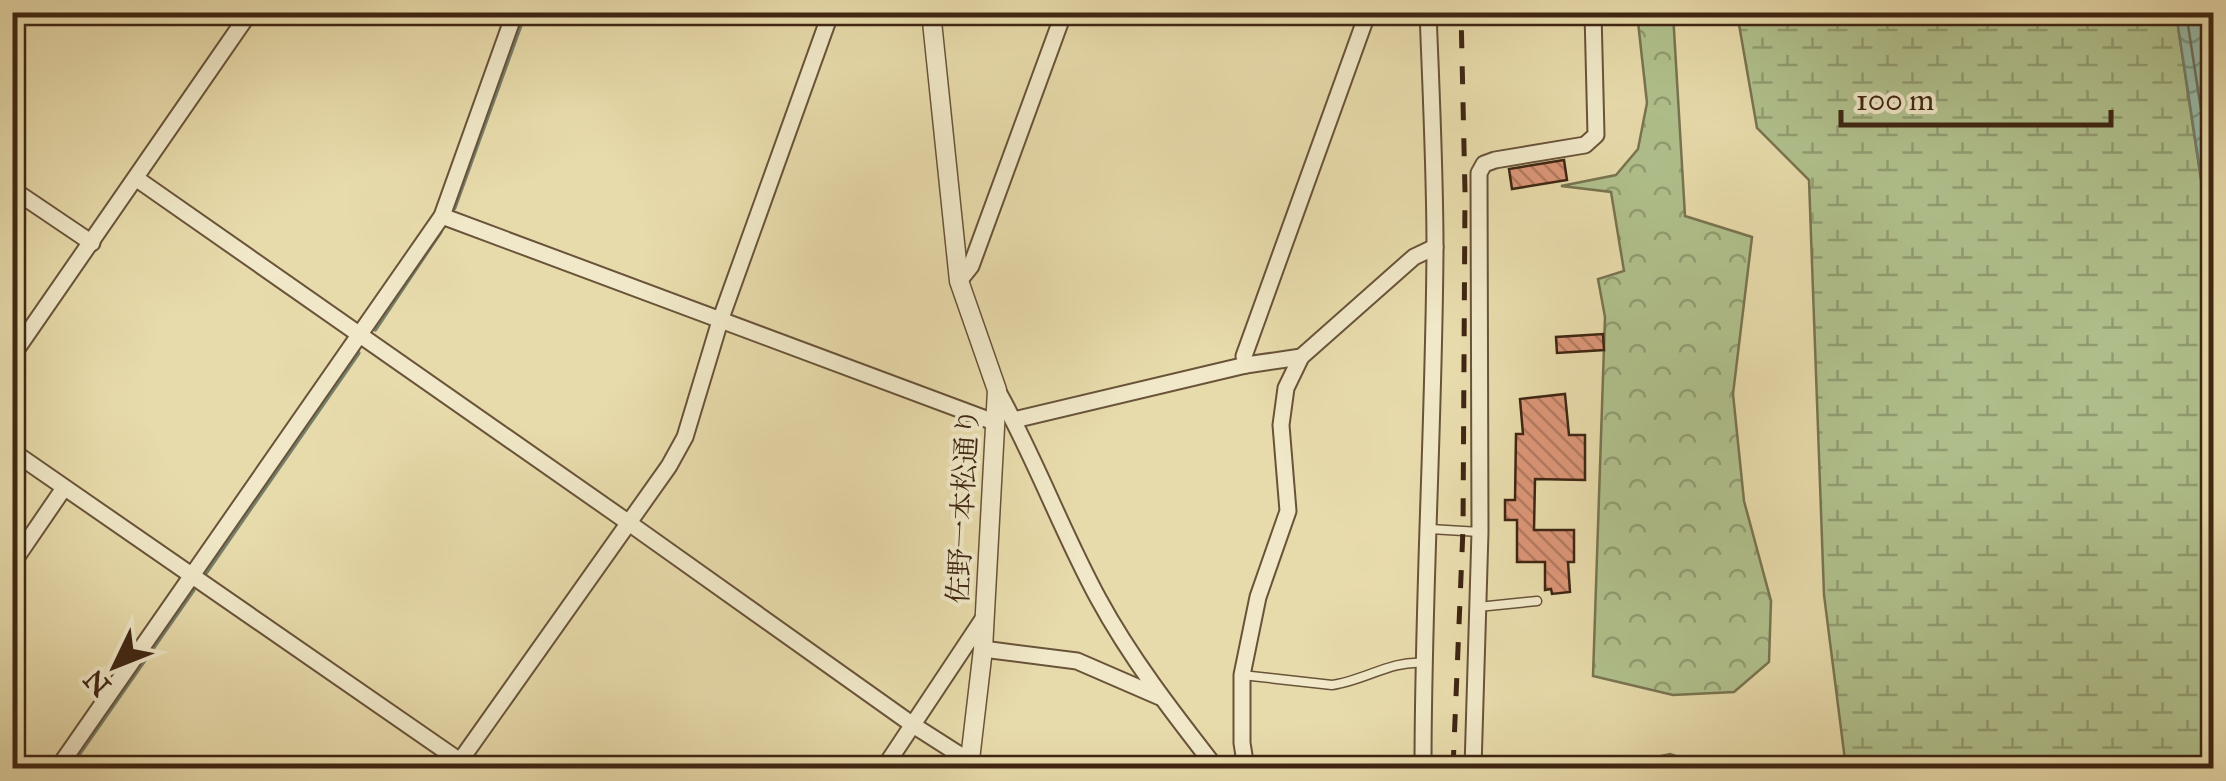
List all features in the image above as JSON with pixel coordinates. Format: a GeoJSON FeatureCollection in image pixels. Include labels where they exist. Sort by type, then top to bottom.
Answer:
{"type":"FeatureCollection","features":[{"type":"Feature","properties":{"kind":"street"},"geometry":{"type":"LineString","coordinates":[[12,356],[250,12]]}},
{"type":"Feature","properties":{"kind":"street"},"geometry":{"type":"LineString","coordinates":[[58,768],[442,216],[515,12]]}},
{"type":"Feature","properties":{"kind":"street"},"geometry":{"type":"LineString","coordinates":[[12,451],[465,765],[670,466],[685,437],[720,320],[831,12]]}},
{"type":"Feature","properties":{"kind":"street","name":"佐野一本松通り"},"geometry":{"type":"LineString","coordinates":[[931,12],[959,281],[997,390],[983,648],[970,765]]}},
{"type":"Feature","properties":{"kind":"street"},"geometry":{"type":"LineString","coordinates":[[959,281],[971,266],[1064,12]]}},
{"type":"Feature","properties":{"kind":"street"},"geometry":{"type":"LineString","coordinates":[[1246,366],[1244,356],[1368,12]]}},
{"type":"Feature","properties":{"kind":"street"},"geometry":{"type":"LineString","coordinates":[[1422,768],[1435,246],[1428,12]]}},
{"type":"Feature","properties":{"kind":"street"},"geometry":{"type":"LineString","coordinates":[[1473,768],[1480,532],[1479,173],[1484,164],[1495,160],[1584,144],[1596,134],[1593,12]]}},
{"type":"Feature","properties":{"kind":"street"},"geometry":{"type":"LineString","coordinates":[[137,179],[970,765]]}},
{"type":"Feature","properties":{"kind":"street"},"geometry":{"type":"LineString","coordinates":[[12,188],[92,243]]}},
{"type":"Feature","properties":{"kind":"street"},"geometry":{"type":"LineString","coordinates":[[442,216],[994,422]]}},
{"type":"Feature","properties":{"kind":"street"},"geometry":{"type":"LineString","coordinates":[[1246,768],[1242,674],[1258,597],[1288,511],[1281,426],[1286,388],[1301,358],[1414,257],[1435,246]]}},
{"type":"Feature","properties":{"kind":"street"},"geometry":{"type":"LineString","coordinates":[[1014,420],[1246,366],[1301,358]]}},
{"type":"Feature","properties":{"kind":"street"},"geometry":{"type":"LineString","coordinates":[[997,390],[1117,632],[1160,697],[1216,768]]}},
{"type":"Feature","properties":{"kind":"street"},"geometry":{"type":"LineString","coordinates":[[12,564],[64,488]]}},
{"type":"Feature","properties":{"kind":"street"},"geometry":{"type":"LineString","coordinates":[[884,768],[984,616]]}},
{"type":"Feature","properties":{"kind":"street"},"geometry":{"type":"LineString","coordinates":[[983,648],[1077,661],[1160,697]]}},
{"type":"Feature","properties":{"kind":"lane"},"geometry":{"type":"LineString","coordinates":[[1430,529],[1480,532]]}},
{"type":"Feature","properties":{"kind":"lane"},"geometry":{"type":"LineString","coordinates":[[1478,607],[1537,602]]}},
{"type":"Feature","properties":{"kind":"lane"},"geometry":{"type":"LineString","coordinates":[[1242,674],[1343,684],[1407,663],[1423,663]]}},
{"type":"Feature","properties":{"kind":"green space"},"geometry":{"type":"Polygon","coordinates":[[[1637,13],[1673,13],[1685,216],[1752,237],[1733,394],[1744,501],[1771,601],[1769,662],[1734,692],[1673,695],[1593,676],[1605,317],[1598,279],[1624,271],[1611,192],[1561,186],[1616,175],[1638,149],[1647,103],[1637,13]]]}},
{"type":"Feature","properties":{"kind":"green space"},"geometry":{"type":"Polygon","coordinates":[[[1737,13],[2176,13],[2213,260],[2213,768],[1846,768],[1824,595],[1809,180],[1757,128],[1737,13]]]}},
{"type":"Feature","properties":{"kind":"green space"},"geometry":{"type":"Polygon","coordinates":[[[1670,754],[1711,768],[1606,768],[1670,754]]]}},
{"type":"Feature","properties":{"kind":"water"},"geometry":{"type":"Polygon","coordinates":[[[2176,13],[2213,13],[2213,256],[2176,13]]]}},
{"type":"Feature","properties":{"kind":"building"},"geometry":{"type":"Polygon","coordinates":[[[1564,160],[1567,180],[1512,189],[1509,169],[1564,160]]]}},
{"type":"Feature","properties":{"kind":"building"},"geometry":{"type":"Polygon","coordinates":[[[1603,334],[1604,350],[1557,353],[1556,337],[1603,334]]]}},
{"type":"Feature","properties":{"kind":"building"},"geometry":{"type":"Polygon","coordinates":[[[1565,394],[1569,435],[1585,435],[1585,480],[1535,479],[1534,530],[1574,530],[1574,562],[1568,562],[1570,592],[1552,594],[1551,589],[1545,590],[1545,562],[1517,562],[1517,520],[1505,520],[1505,500],[1515,500],[1516,434],[1523,434],[1520,399],[1565,394]]]}},
{"type":"Feature","properties":{"kind":"waterway"},"geometry":{"type":"LineString","coordinates":[[454,208],[525,12]]}},
{"type":"Feature","properties":{"kind":"waterway"},"geometry":{"type":"LineString","coordinates":[[375,329],[440,232]]}},
{"type":"Feature","properties":{"kind":"waterway"},"geometry":{"type":"LineString","coordinates":[[206,572],[358,353]]}},
{"type":"Feature","properties":{"kind":"waterway"},"geometry":{"type":"LineString","coordinates":[[69,768],[193,590]]}},
{"type":"Feature","properties":{"kind":"railway"},"geometry":{"type":"LineString","coordinates":[[1453,768],[1463,529],[1465,192],[1461,12]]}}]}
